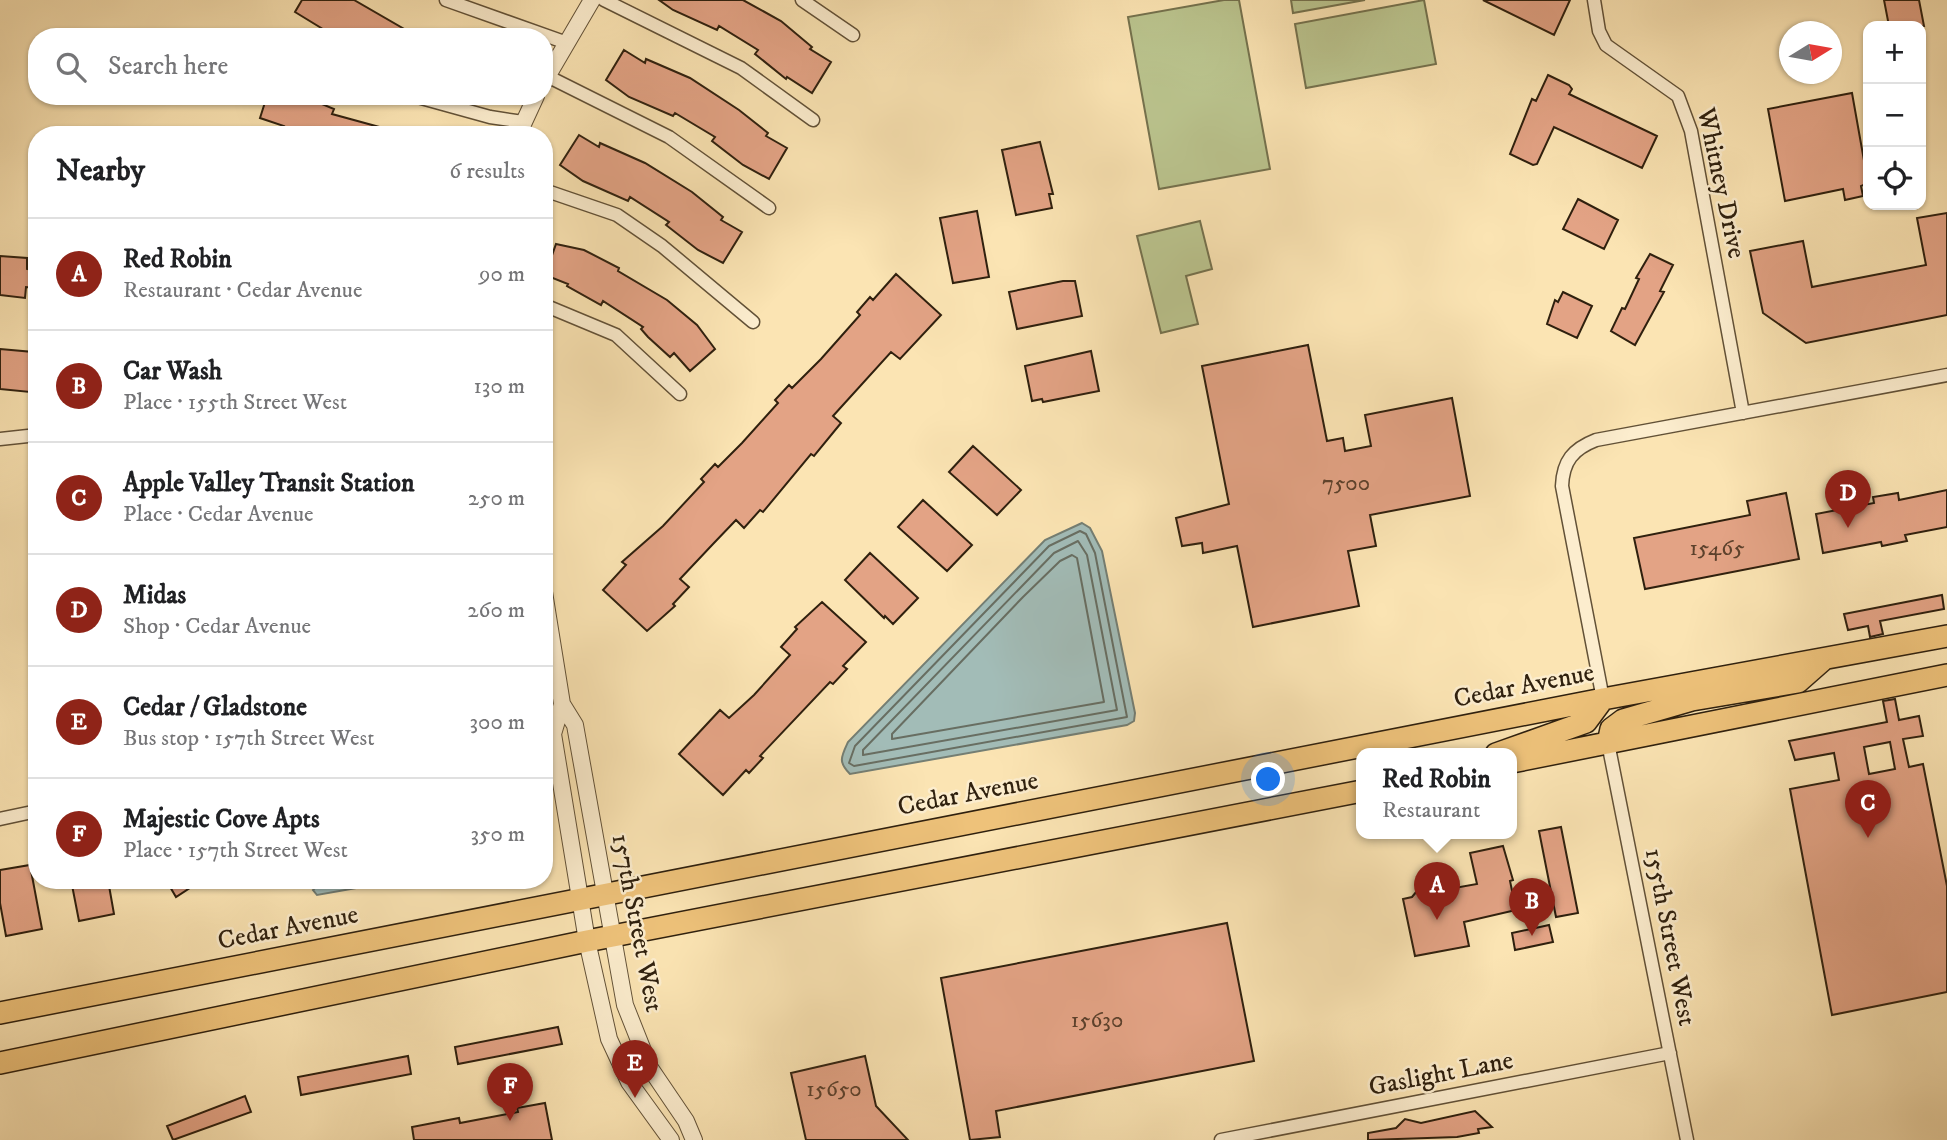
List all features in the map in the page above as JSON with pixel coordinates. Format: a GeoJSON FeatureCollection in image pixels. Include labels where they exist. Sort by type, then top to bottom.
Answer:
{"type":"FeatureCollection","features":[{"type":"Feature","properties":{"kind":"main road","name":"Cedar Avenue"},"geometry":{"type":"LineString","coordinates":[[0,1013],[1602,699],[1947,636]]}},
{"type":"Feature","properties":{"kind":"main road"},"geometry":{"type":"LineString","coordinates":[[1608,743],[1612,729],[1623,720],[1692,700],[1798,682],[1825,659]]}},
{"type":"Feature","properties":{"kind":"main road"},"geometry":{"type":"LineString","coordinates":[[1517,761],[1947,675]]}},
{"type":"Feature","properties":{"kind":"main road"},"geometry":{"type":"LineString","coordinates":[[1513,748],[1586,722],[1602,699]]}},
{"type":"Feature","properties":{"kind":"main road"},"geometry":{"type":"LineString","coordinates":[[0,1063],[587,941],[1356,792]]}},
{"type":"Feature","properties":{"kind":"street"},"geometry":{"type":"LineString","coordinates":[[446,0],[525,28]]}},
{"type":"Feature","properties":{"kind":"street"},"geometry":{"type":"LineString","coordinates":[[553,67],[592,0]]}},
{"type":"Feature","properties":{"kind":"street"},"geometry":{"type":"LineString","coordinates":[[604,0],[741,68],[813,120]]}},
{"type":"Feature","properties":{"kind":"street"},"geometry":{"type":"LineString","coordinates":[[802,0],[853,35]]}},
{"type":"Feature","properties":{"kind":"street","name":"Whitney Drive"},"geometry":{"type":"LineString","coordinates":[[1594,0],[1599,32],[1606,45],[1678,96],[1691,131],[1743,413]]}},
{"type":"Feature","properties":{"kind":"street"},"geometry":{"type":"LineString","coordinates":[[553,38],[567,43]]}},
{"type":"Feature","properties":{"kind":"street"},"geometry":{"type":"LineString","coordinates":[[553,82],[669,137],[769,208]]}},
{"type":"Feature","properties":{"kind":"street"},"geometry":{"type":"LineString","coordinates":[[446,105],[515,126]]}},
{"type":"Feature","properties":{"kind":"street"},"geometry":{"type":"LineString","coordinates":[[522,126],[532,105]]}},
{"type":"Feature","properties":{"kind":"street"},"geometry":{"type":"LineString","coordinates":[[553,193],[617,215],[662,246],[752,322]]}},
{"type":"Feature","properties":{"kind":"street"},"geometry":{"type":"LineString","coordinates":[[553,309],[615,335],[680,394]]}},
{"type":"Feature","properties":{"kind":"street"},"geometry":{"type":"LineString","coordinates":[[1602,699],[1563,497],[1562,474],[1566,461],[1583,445],[1596,440],[1947,375]]}},
{"type":"Feature","properties":{"kind":"street"},"geometry":{"type":"LineString","coordinates":[[0,439],[28,436]]}},
{"type":"Feature","properties":{"kind":"street","name":"157th Street West"},"geometry":{"type":"LineString","coordinates":[[553,648],[562,704],[575,725],[625,1005],[635,1038],[660,1087],[686,1121],[694,1140]]}},
{"type":"Feature","properties":{"kind":"street","name":"157th Street West"},"geometry":{"type":"LineString","coordinates":[[562,704],[553,734],[587,941],[602,1013],[618,1063],[653,1118],[671,1140]]}},
{"type":"Feature","properties":{"kind":"street","name":"155th Street West"},"geometry":{"type":"LineString","coordinates":[[1608,743],[1687,1140]]}},
{"type":"Feature","properties":{"kind":"street"},"geometry":{"type":"LineString","coordinates":[[0,819],[28,813]]}},
{"type":"Feature","properties":{"kind":"street","name":"Gaslight Lane"},"geometry":{"type":"LineString","coordinates":[[1221,1140],[1670,1053]]}},
{"type":"Feature","properties":{"kind":"green space"},"geometry":{"type":"Polygon","coordinates":[[[1224,0],[1239,0],[1270,169],[1159,189],[1128,17],[1224,0]]]}},
{"type":"Feature","properties":{"kind":"green space"},"geometry":{"type":"Polygon","coordinates":[[[1291,0],[1365,0],[1293,13],[1291,0]]]}},
{"type":"Feature","properties":{"kind":"green space"},"geometry":{"type":"Polygon","coordinates":[[[1424,0],[1436,64],[1306,88],[1295,24],[1424,0]]]}},
{"type":"Feature","properties":{"kind":"green space"},"geometry":{"type":"Polygon","coordinates":[[[1200,221],[1212,269],[1186,276],[1198,324],[1161,333],[1137,236],[1200,221]]]}},
{"type":"Feature","properties":{"kind":"water"},"geometry":{"type":"Polygon","coordinates":[[[1082,523],[1090,528],[1102,551],[1135,713],[1134,721],[1127,725],[850,774],[842,759],[848,742],[1045,540],[1082,523]]]}},
{"type":"Feature","properties":{"kind":"water"},"geometry":{"type":"Polygon","coordinates":[[[314,889],[351,889],[317,895],[314,889]]]}},
{"type":"Feature","properties":{"kind":"building"},"geometry":{"type":"Polygon","coordinates":[[[302,0],[354,0],[402,28],[321,28],[295,12],[302,0]]]}},
{"type":"Feature","properties":{"kind":"building"},"geometry":{"type":"Polygon","coordinates":[[[659,0],[743,0],[781,21],[812,47],[810,49],[831,62],[812,93],[787,77],[786,79],[755,54],[758,50],[719,26],[717,30],[673,10],[659,0]]]}},
{"type":"Feature","properties":{"kind":"building"},"geometry":{"type":"Polygon","coordinates":[[[1483,0],[1570,0],[1554,35],[1483,0]]]}},
{"type":"Feature","properties":{"kind":"building"},"geometry":{"type":"Polygon","coordinates":[[[1884,0],[1919,0],[1923,21],[1888,21],[1884,0]]]}},
{"type":"Feature","properties":{"kind":"building"},"geometry":{"type":"Polygon","coordinates":[[[624,50],[645,63],[646,59],[690,78],[739,110],[768,133],[766,136],[787,148],[769,179],[743,165],[712,141],[715,137],[675,113],[673,116],[629,97],[606,80],[624,50]]]}},
{"type":"Feature","properties":{"kind":"building"},"geometry":{"type":"Polygon","coordinates":[[[1548,75],[1569,85],[1572,89],[1569,94],[1657,136],[1642,168],[1554,127],[1537,164],[1533,165],[1510,154],[1532,99],[1536,101],[1548,75]]]}},
{"type":"Feature","properties":{"kind":"building"},"geometry":{"type":"Polygon","coordinates":[[[1852,93],[1863,155],[1863,196],[1845,200],[1843,189],[1785,201],[1768,109],[1852,93]]]}},
{"type":"Feature","properties":{"kind":"building"},"geometry":{"type":"Polygon","coordinates":[[[264,105],[324,105],[334,109],[332,114],[376,126],[284,126],[260,118],[264,105]]]}},
{"type":"Feature","properties":{"kind":"building"},"geometry":{"type":"Polygon","coordinates":[[[579,135],[599,147],[600,143],[645,163],[692,192],[723,217],[721,220],[742,232],[723,263],[698,250],[666,225],[669,222],[630,197],[628,201],[583,181],[560,165],[579,135]]]}},
{"type":"Feature","properties":{"kind":"building"},"geometry":{"type":"Polygon","coordinates":[[[1040,142],[1053,194],[1049,194],[1052,208],[1016,215],[1002,150],[1040,142]]]}},
{"type":"Feature","properties":{"kind":"building"},"geometry":{"type":"Polygon","coordinates":[[[1578,199],[1618,220],[1604,249],[1563,229],[1578,199]]]}},
{"type":"Feature","properties":{"kind":"building"},"geometry":{"type":"Polygon","coordinates":[[[977,211],[989,277],[953,283],[940,218],[977,211]]]}},
{"type":"Feature","properties":{"kind":"building"},"geometry":{"type":"Polygon","coordinates":[[[1947,213],[1947,315],[1806,343],[1763,313],[1750,251],[1803,241],[1812,287],[1926,265],[1917,218],[1947,213]]]}},
{"type":"Feature","properties":{"kind":"building"},"geometry":{"type":"Polygon","coordinates":[[[556,244],[584,250],[619,268],[618,271],[667,300],[697,325],[715,349],[690,371],[674,353],[670,357],[648,337],[641,329],[643,327],[603,301],[601,305],[567,286],[568,284],[553,278],[553,252],[556,244]]]}},
{"type":"Feature","properties":{"kind":"building"},"geometry":{"type":"Polygon","coordinates":[[[1650,254],[1673,265],[1660,291],[1664,292],[1635,345],[1611,331],[1622,308],[1625,309],[1639,279],[1636,278],[1650,254]]]}},
{"type":"Feature","properties":{"kind":"building"},"geometry":{"type":"Polygon","coordinates":[[[0,256],[27,258],[28,287],[25,298],[0,295],[0,256]]]}},
{"type":"Feature","properties":{"kind":"building"},"geometry":{"type":"Polygon","coordinates":[[[896,274],[941,315],[900,359],[891,352],[833,416],[841,423],[814,456],[811,454],[763,512],[760,510],[744,528],[736,520],[713,544],[680,579],[689,587],[673,604],[675,606],[647,631],[603,590],[626,565],[622,562],[663,526],[704,482],[701,479],[715,464],[718,467],[742,443],[778,403],[775,400],[789,385],[792,388],[821,359],[860,315],[857,312],[870,297],[873,300],[896,274]]]}},
{"type":"Feature","properties":{"kind":"building"},"geometry":{"type":"Polygon","coordinates":[[[1075,281],[1082,316],[1017,329],[1009,292],[1075,281]]]}},
{"type":"Feature","properties":{"kind":"building"},"geometry":{"type":"Polygon","coordinates":[[[1563,292],[1592,306],[1577,338],[1547,324],[1555,300],[1558,302],[1563,292]]]}},
{"type":"Feature","properties":{"kind":"building"},"geometry":{"type":"Polygon","coordinates":[[[1308,345],[1327,441],[1343,438],[1345,451],[1371,446],[1365,415],[1452,398],[1470,496],[1370,515],[1376,546],[1348,551],[1359,606],[1253,627],[1237,546],[1203,553],[1202,543],[1182,546],[1176,518],[1229,504],[1202,366],[1308,345]]]}},
{"type":"Feature","properties":{"kind":"building"},"geometry":{"type":"Polygon","coordinates":[[[0,349],[28,352],[28,392],[0,389],[0,349]]]}},
{"type":"Feature","properties":{"kind":"building"},"geometry":{"type":"Polygon","coordinates":[[[1091,351],[1099,391],[1043,402],[1042,399],[1032,401],[1025,366],[1091,351]]]}},
{"type":"Feature","properties":{"kind":"building"},"geometry":{"type":"Polygon","coordinates":[[[973,446],[1021,490],[997,515],[949,472],[973,446]]]}},
{"type":"Feature","properties":{"kind":"building"},"geometry":{"type":"Polygon","coordinates":[[[1947,490],[1947,527],[1905,535],[1907,541],[1882,546],[1881,542],[1823,553],[1816,514],[1874,503],[1873,497],[1898,493],[1899,500],[1947,490]]]}},
{"type":"Feature","properties":{"kind":"building"},"geometry":{"type":"Polygon","coordinates":[[[1786,493],[1799,559],[1645,589],[1634,538],[1750,515],[1747,501],[1786,493]]]}},
{"type":"Feature","properties":{"kind":"building"},"geometry":{"type":"Polygon","coordinates":[[[923,500],[972,545],[947,571],[898,527],[923,500]]]}},
{"type":"Feature","properties":{"kind":"building"},"geometry":{"type":"Polygon","coordinates":[[[870,553],[918,598],[893,624],[845,580],[870,553]]]}},
{"type":"Feature","properties":{"kind":"building"},"geometry":{"type":"Polygon","coordinates":[[[1942,595],[1944,609],[1880,621],[1883,634],[1870,637],[1868,626],[1848,630],[1844,614],[1942,595]]]}},
{"type":"Feature","properties":{"kind":"building"},"geometry":{"type":"Polygon","coordinates":[[[822,602],[866,642],[843,666],[847,669],[833,684],[830,682],[760,756],[763,758],[749,773],[746,770],[723,795],[679,754],[720,710],[729,718],[754,695],[790,655],[781,647],[797,629],[795,627],[822,602]]]}},
{"type":"Feature","properties":{"kind":"building"},"geometry":{"type":"Polygon","coordinates":[[[1895,699],[1899,720],[1919,716],[1923,736],[1903,739],[1909,767],[1923,764],[1947,886],[1947,992],[1832,1015],[1790,789],[1839,780],[1834,753],[1795,760],[1789,741],[1887,722],[1883,701],[1895,699]],[[1890,742],[1864,747],[1869,774],[1895,769],[1890,742]]]}},
{"type":"Feature","properties":{"kind":"building"},"geometry":{"type":"Polygon","coordinates":[[[1561,827],[1578,913],[1556,917],[1539,831],[1561,827]]]}},
{"type":"Feature","properties":{"kind":"building"},"geometry":{"type":"Polygon","coordinates":[[[1503,846],[1513,880],[1510,881],[1516,910],[1464,922],[1469,946],[1415,956],[1403,899],[1412,897],[1422,885],[1437,882],[1449,889],[1477,884],[1470,853],[1503,846]]]}},
{"type":"Feature","properties":{"kind":"building"},"geometry":{"type":"Polygon","coordinates":[[[28,865],[28,889],[34,889],[42,929],[6,936],[0,903],[0,870],[28,865]]]}},
{"type":"Feature","properties":{"kind":"building"},"geometry":{"type":"Polygon","coordinates":[[[73,889],[110,889],[114,914],[79,921],[73,889]]]}},
{"type":"Feature","properties":{"kind":"building"},"geometry":{"type":"Polygon","coordinates":[[[171,889],[188,889],[176,897],[171,889]]]}},
{"type":"Feature","properties":{"kind":"building"},"geometry":{"type":"Polygon","coordinates":[[[1227,923],[1254,1061],[996,1111],[1000,1137],[970,1140],[941,978],[1227,923]]]}},
{"type":"Feature","properties":{"kind":"building"},"geometry":{"type":"Polygon","coordinates":[[[1549,925],[1553,942],[1515,950],[1512,933],[1549,925]]]}},
{"type":"Feature","properties":{"kind":"building"},"geometry":{"type":"Polygon","coordinates":[[[558,1027],[562,1044],[458,1064],[455,1047],[558,1027]]]}},
{"type":"Feature","properties":{"kind":"building"},"geometry":{"type":"Polygon","coordinates":[[[408,1056],[411,1074],[301,1095],[298,1077],[408,1056]]]}},
{"type":"Feature","properties":{"kind":"building"},"geometry":{"type":"Polygon","coordinates":[[[865,1056],[876,1106],[908,1140],[806,1140],[791,1073],[865,1056]]]}},
{"type":"Feature","properties":{"kind":"building"},"geometry":{"type":"Polygon","coordinates":[[[245,1096],[251,1112],[173,1140],[167,1126],[245,1096]]]}},
{"type":"Feature","properties":{"kind":"building"},"geometry":{"type":"Polygon","coordinates":[[[545,1103],[552,1140],[414,1140],[412,1127],[459,1118],[460,1123],[518,1112],[517,1108],[545,1103]]]}},
{"type":"Feature","properties":{"kind":"building"},"geometry":{"type":"Polygon","coordinates":[[[1475,1111],[1492,1127],[1478,1129],[1479,1133],[1457,1137],[1368,1140],[1368,1133],[1396,1128],[1405,1119],[1421,1123],[1475,1111]]]}},
{"type":"Feature","properties":{"kind":"place","name":"Midas"},"geometry":{"type":"Point","coordinates":[1848,528]}},
{"type":"Feature","properties":{"kind":"place","name":"Apple Valley Transit Station"},"geometry":{"type":"Point","coordinates":[1868,838]}},
{"type":"Feature","properties":{"kind":"place","name":"Red Robin"},"geometry":{"type":"Point","coordinates":[1437,920]}},
{"type":"Feature","properties":{"kind":"place","name":"Car Wash"},"geometry":{"type":"Point","coordinates":[1532,936]}},
{"type":"Feature","properties":{"kind":"place","name":"Cedar / Gladstone"},"geometry":{"type":"Point","coordinates":[635,1098]}},
{"type":"Feature","properties":{"kind":"place","name":"Majestic Cove Apts"},"geometry":{"type":"Point","coordinates":[510,1121]}}]}
